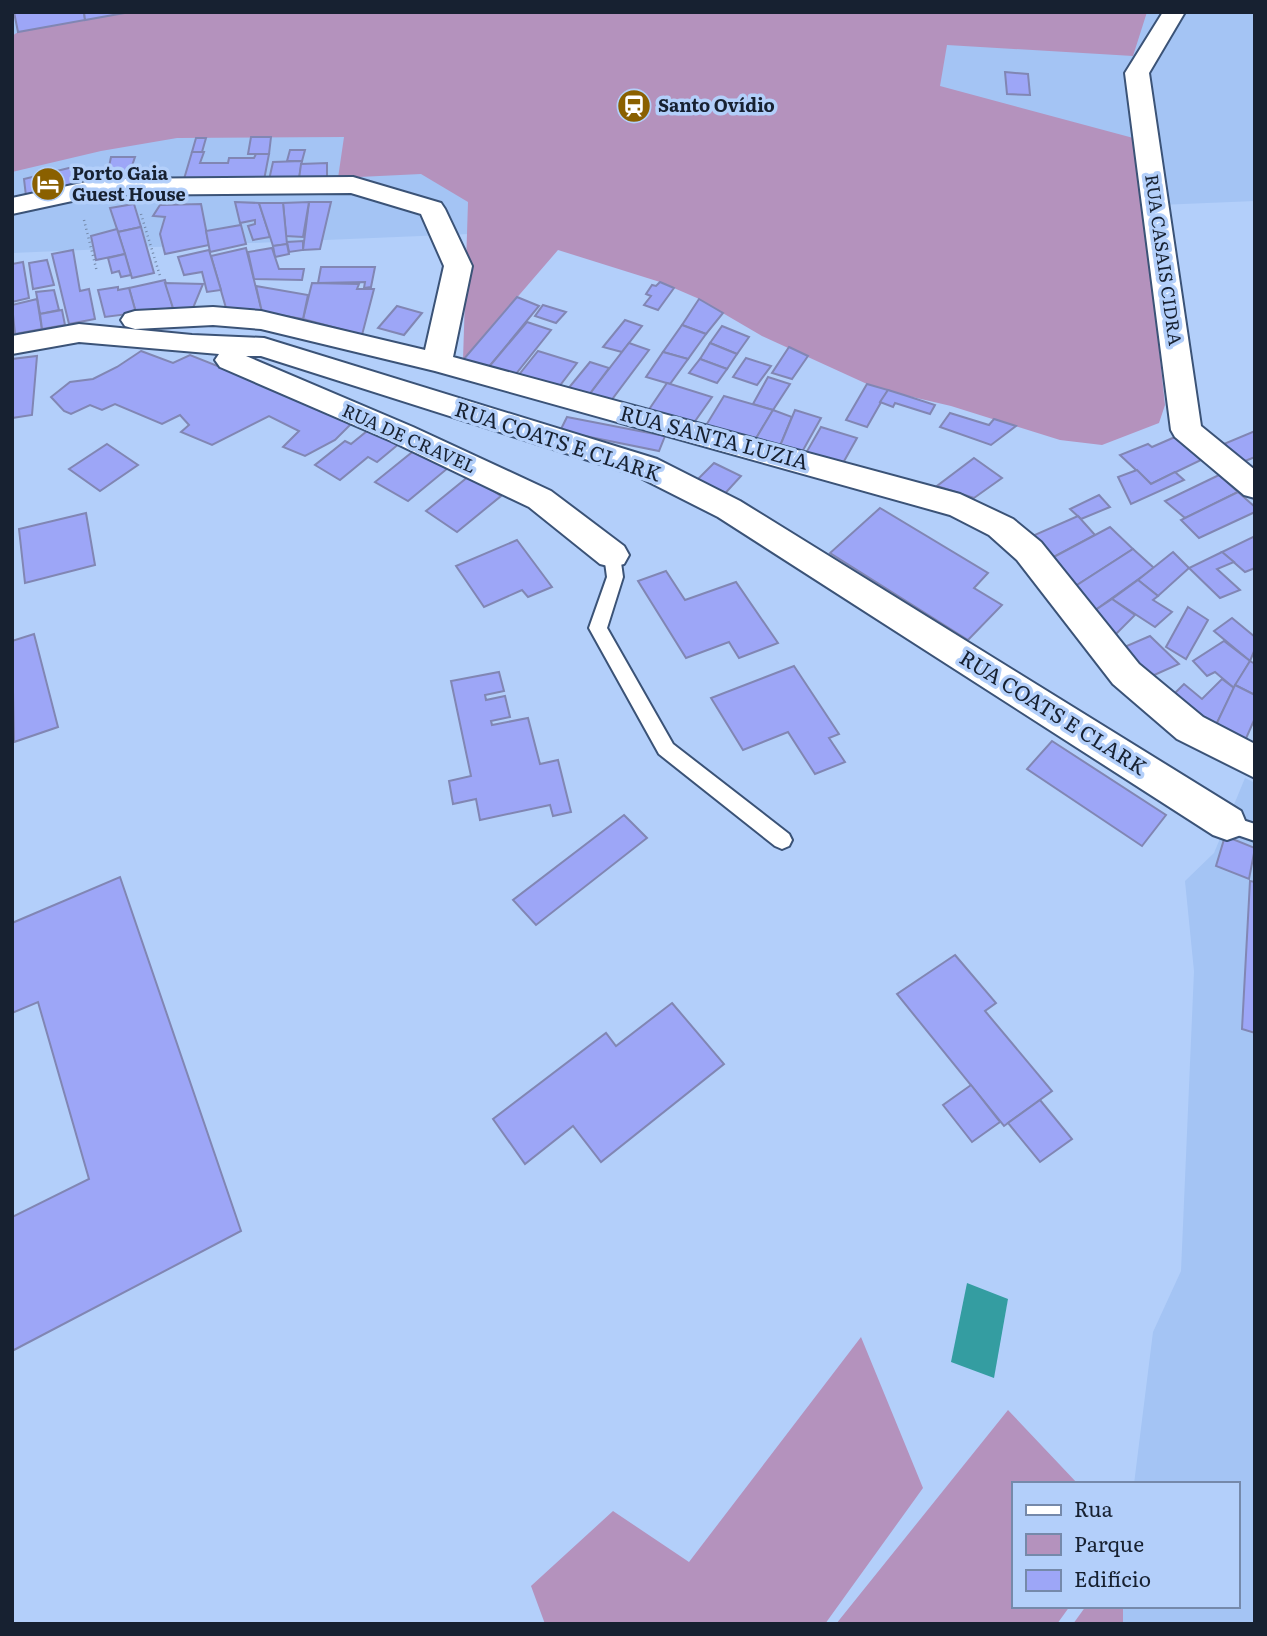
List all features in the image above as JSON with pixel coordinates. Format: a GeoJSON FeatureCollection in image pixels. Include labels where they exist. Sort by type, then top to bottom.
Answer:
{"type":"FeatureCollection","features":[{"type":"Feature","properties":{"kind":"street","name":"RUA CASAIS CIDRA"},"geometry":{"type":"LineString","coordinates":[[1174,12],[1137,73],[1186,430],[1255,487]]}},
{"type":"Feature","properties":{"kind":"street"},"geometry":{"type":"LineString","coordinates":[[12,206],[100,187],[353,185],[432,209],[458,266],[438,362]]}},
{"type":"Feature","properties":{"kind":"street","name":"RUA SANTA LUZIA"},"geometry":{"type":"LineString","coordinates":[[79,333],[116,323],[161,317],[261,320],[438,362],[960,506],[1001,527],[1029,551],[1126,674],[1190,728],[1255,762]]}},
{"type":"Feature","properties":{"kind":"street","name":"RUA COATS E CLARK"},"geometry":{"type":"LineString","coordinates":[[12,345],[79,333],[192,344],[264,347],[646,467],[729,509],[1227,823]]}},
{"type":"Feature","properties":{"kind":"street","name":"RUA DE CRAVEL"},"geometry":{"type":"LineString","coordinates":[[192,344],[402,434],[540,499],[612,555]]}},
{"type":"Feature","properties":{"kind":"lane"},"geometry":{"type":"LineString","coordinates":[[612,555],[615,577],[598,628],[666,749],[782,840]]}},
{"type":"Feature","properties":{"kind":"lane"},"geometry":{"type":"LineString","coordinates":[[1227,823],[1255,833]]}},
{"type":"Feature","properties":{"kind":"path"},"geometry":{"type":"LineString","coordinates":[[132,187],[160,276]]}},
{"type":"Feature","properties":{"kind":"path"},"geometry":{"type":"LineString","coordinates":[[78,192],[97,272]]}},
{"type":"Feature","properties":{"kind":"shaded area","name":"Santo Ovídio"},"geometry":{"type":"Polygon","coordinates":[[[12,12],[1255,12],[1255,201],[12,253],[12,12]]]}},
{"type":"Feature","properties":{"kind":"shaded area"},"geometry":{"type":"Polygon","coordinates":[[[1245,778],[1255,783],[1255,1624],[1088,1624],[1100,1608],[1239,1608],[1239,1482],[1134,1482],[1153,1332],[1181,1271],[1194,971],[1185,881],[1214,853],[1245,778]]]}},
{"type":"Feature","properties":{"kind":"shaded area"},"geometry":{"type":"Polygon","coordinates":[[[967,1283],[1008,1299],[994,1378],[951,1362],[967,1283]]]}},
{"type":"Feature","properties":{"kind":"green space","name":"Santo Ovídio"},"geometry":{"type":"Polygon","coordinates":[[[130,12],[1147,12],[1133,56],[947,45],[940,86],[1137,139],[1165,405],[1159,423],[1102,445],[1060,440],[951,406],[867,384],[762,336],[697,298],[660,282],[558,250],[463,360],[468,202],[421,174],[338,178],[344,137],[177,138],[101,151],[12,172],[12,36],[18,32],[130,12]]]}},
{"type":"Feature","properties":{"kind":"green space"},"geometry":{"type":"Polygon","coordinates":[[[861,1337],[923,1488],[825,1624],[545,1624],[531,1586],[613,1511],[689,1562],[861,1337]]]}},
{"type":"Feature","properties":{"kind":"green space"},"geometry":{"type":"Polygon","coordinates":[[[1008,1410],[1076,1482],[1012,1482],[1012,1608],[1069,1608],[1057,1624],[836,1624],[1008,1410]]]}},
{"type":"Feature","properties":{"kind":"green space"},"geometry":{"type":"Polygon","coordinates":[[[1085,1608],[1123,1609],[1123,1624],[1073,1624],[1085,1608]]]}},
{"type":"Feature","properties":{"kind":"building"},"geometry":{"type":"Polygon","coordinates":[[[14,12],[84,12],[85,20],[18,32],[14,12]]]}},
{"type":"Feature","properties":{"kind":"building"},"geometry":{"type":"Polygon","coordinates":[[[84,12],[130,12],[85,20],[84,12]]]}},
{"type":"Feature","properties":{"kind":"building"},"geometry":{"type":"Polygon","coordinates":[[[1005,72],[1028,74],[1030,95],[1007,94],[1005,72]]]}},
{"type":"Feature","properties":{"kind":"building"},"geometry":{"type":"Polygon","coordinates":[[[251,137],[271,137],[269,154],[248,154],[251,137]]]}},
{"type":"Feature","properties":{"kind":"building"},"geometry":{"type":"Polygon","coordinates":[[[196,138],[206,138],[202,152],[192,152],[196,138]]]}},
{"type":"Feature","properties":{"kind":"building"},"geometry":{"type":"Polygon","coordinates":[[[290,150],[305,150],[302,161],[287,161],[290,150]]]}},
{"type":"Feature","properties":{"kind":"building"},"geometry":{"type":"Polygon","coordinates":[[[192,152],[204,152],[200,163],[228,163],[229,158],[254,158],[256,154],[269,154],[264,180],[184,179],[192,152]]]}},
{"type":"Feature","properties":{"kind":"building"},"geometry":{"type":"Polygon","coordinates":[[[111,157],[135,157],[127,180],[106,181],[111,157]]]}},
{"type":"Feature","properties":{"kind":"building"},"geometry":{"type":"Polygon","coordinates":[[[302,161],[299,179],[269,180],[273,162],[302,161]]]}},
{"type":"Feature","properties":{"kind":"building"},"geometry":{"type":"Polygon","coordinates":[[[327,163],[327,178],[299,179],[301,164],[327,163]]]}},
{"type":"Feature","properties":{"kind":"building"},"geometry":{"type":"Polygon","coordinates":[[[73,167],[77,186],[26,196],[24,179],[73,167]]]}},
{"type":"Feature","properties":{"kind":"building"},"geometry":{"type":"Polygon","coordinates":[[[131,168],[162,168],[158,180],[127,180],[131,168]]]}},
{"type":"Feature","properties":{"kind":"building"},"geometry":{"type":"Polygon","coordinates":[[[235,202],[259,203],[270,237],[253,240],[248,226],[255,224],[255,220],[240,223],[235,202]]]}},
{"type":"Feature","properties":{"kind":"building"},"geometry":{"type":"Polygon","coordinates":[[[309,202],[331,202],[320,249],[303,250],[309,202]]]}},
{"type":"Feature","properties":{"kind":"building"},"geometry":{"type":"Polygon","coordinates":[[[309,202],[303,237],[286,236],[283,203],[309,202]]]}},
{"type":"Feature","properties":{"kind":"building"},"geometry":{"type":"Polygon","coordinates":[[[259,203],[283,203],[287,244],[273,246],[259,203]]]}},
{"type":"Feature","properties":{"kind":"building"},"geometry":{"type":"Polygon","coordinates":[[[134,204],[141,227],[118,232],[110,208],[134,204]]]}},
{"type":"Feature","properties":{"kind":"building"},"geometry":{"type":"Polygon","coordinates":[[[201,204],[209,245],[165,254],[160,234],[165,217],[153,216],[160,205],[201,204]]]}},
{"type":"Feature","properties":{"kind":"building"},"geometry":{"type":"Polygon","coordinates":[[[241,225],[246,244],[210,252],[206,231],[241,225]]]}},
{"type":"Feature","properties":{"kind":"building"},"geometry":{"type":"Polygon","coordinates":[[[141,227],[154,273],[132,278],[118,232],[141,227]]]}},
{"type":"Feature","properties":{"kind":"building"},"geometry":{"type":"Polygon","coordinates":[[[117,229],[125,254],[96,260],[91,236],[117,229]]]}},
{"type":"Feature","properties":{"kind":"building"},"geometry":{"type":"Polygon","coordinates":[[[303,241],[303,250],[289,252],[287,242],[303,241]]]}},
{"type":"Feature","properties":{"kind":"building"},"geometry":{"type":"Polygon","coordinates":[[[287,244],[289,254],[275,257],[273,246],[287,244]]]}},
{"type":"Feature","properties":{"kind":"building"},"geometry":{"type":"Polygon","coordinates":[[[246,248],[262,312],[226,308],[211,256],[246,248]]]}},
{"type":"Feature","properties":{"kind":"building"},"geometry":{"type":"Polygon","coordinates":[[[272,248],[279,269],[304,269],[302,280],[254,279],[248,252],[272,248]]]}},
{"type":"Feature","properties":{"kind":"building"},"geometry":{"type":"Polygon","coordinates":[[[73,250],[80,291],[89,289],[95,319],[69,324],[52,254],[73,250]]]}},
{"type":"Feature","properties":{"kind":"building"},"geometry":{"type":"Polygon","coordinates":[[[209,250],[221,290],[207,292],[202,272],[184,275],[178,257],[209,250]]]}},
{"type":"Feature","properties":{"kind":"building"},"geometry":{"type":"Polygon","coordinates":[[[125,254],[131,275],[121,277],[119,271],[112,273],[108,258],[125,254]]]}},
{"type":"Feature","properties":{"kind":"building"},"geometry":{"type":"Polygon","coordinates":[[[47,260],[54,285],[33,289],[29,263],[47,260]]]}},
{"type":"Feature","properties":{"kind":"building"},"geometry":{"type":"Polygon","coordinates":[[[23,262],[29,298],[12,302],[12,264],[23,262]]]}},
{"type":"Feature","properties":{"kind":"building"},"geometry":{"type":"Polygon","coordinates":[[[321,267],[375,267],[371,287],[364,288],[365,282],[318,283],[321,267]]]}},
{"type":"Feature","properties":{"kind":"building"},"geometry":{"type":"Polygon","coordinates":[[[165,280],[173,308],[136,313],[129,288],[165,280]]]}},
{"type":"Feature","properties":{"kind":"building"},"geometry":{"type":"Polygon","coordinates":[[[660,282],[674,288],[658,310],[644,305],[651,296],[646,294],[652,285],[656,286],[660,282]]]}},
{"type":"Feature","properties":{"kind":"building"},"geometry":{"type":"Polygon","coordinates":[[[165,283],[203,284],[193,308],[173,308],[165,283]]]}},
{"type":"Feature","properties":{"kind":"building"},"geometry":{"type":"Polygon","coordinates":[[[312,283],[359,284],[357,289],[374,289],[362,335],[303,319],[312,283]]]}},
{"type":"Feature","properties":{"kind":"building"},"geometry":{"type":"Polygon","coordinates":[[[256,286],[308,295],[303,319],[262,312],[256,286]]]}},
{"type":"Feature","properties":{"kind":"building"},"geometry":{"type":"Polygon","coordinates":[[[118,287],[118,290],[129,288],[136,313],[105,317],[98,290],[118,287]]]}},
{"type":"Feature","properties":{"kind":"building"},"geometry":{"type":"Polygon","coordinates":[[[54,290],[59,310],[40,314],[36,292],[54,290]]]}},
{"type":"Feature","properties":{"kind":"building"},"geometry":{"type":"Polygon","coordinates":[[[517,297],[539,306],[488,368],[463,360],[517,297]]]}},
{"type":"Feature","properties":{"kind":"building"},"geometry":{"type":"Polygon","coordinates":[[[37,299],[42,329],[15,334],[12,305],[37,299]]]}},
{"type":"Feature","properties":{"kind":"building"},"geometry":{"type":"Polygon","coordinates":[[[699,299],[723,313],[706,334],[682,325],[699,299]]]}},
{"type":"Feature","properties":{"kind":"building"},"geometry":{"type":"Polygon","coordinates":[[[543,305],[566,312],[556,323],[535,316],[543,305]]]}},
{"type":"Feature","properties":{"kind":"building"},"geometry":{"type":"Polygon","coordinates":[[[397,306],[422,313],[404,335],[378,328],[397,306]]]}},
{"type":"Feature","properties":{"kind":"building"},"geometry":{"type":"Polygon","coordinates":[[[62,310],[65,325],[42,329],[40,314],[62,310]]]}},
{"type":"Feature","properties":{"kind":"building"},"geometry":{"type":"Polygon","coordinates":[[[625,320],[642,326],[622,352],[603,347],[625,320]]]}},
{"type":"Feature","properties":{"kind":"building"},"geometry":{"type":"Polygon","coordinates":[[[527,322],[551,330],[515,375],[488,368],[527,322]]]}},
{"type":"Feature","properties":{"kind":"building"},"geometry":{"type":"Polygon","coordinates":[[[682,325],[706,334],[688,359],[663,352],[682,325]]]}},
{"type":"Feature","properties":{"kind":"building"},"geometry":{"type":"Polygon","coordinates":[[[722,326],[749,337],[737,354],[710,343],[722,326]]]}},
{"type":"Feature","properties":{"kind":"building"},"geometry":{"type":"Polygon","coordinates":[[[629,343],[649,350],[610,402],[588,396],[629,343]]]}},
{"type":"Feature","properties":{"kind":"building"},"geometry":{"type":"Polygon","coordinates":[[[710,343],[737,354],[727,369],[700,359],[710,343]]]}},
{"type":"Feature","properties":{"kind":"building"},"geometry":{"type":"Polygon","coordinates":[[[789,347],[808,356],[792,379],[772,373],[789,347]]]}},
{"type":"Feature","properties":{"kind":"building"},"geometry":{"type":"Polygon","coordinates":[[[141,351],[173,363],[190,355],[343,416],[351,424],[335,440],[305,456],[283,447],[299,431],[269,416],[212,445],[181,432],[189,425],[180,415],[162,424],[115,404],[102,410],[90,405],[71,414],[64,411],[51,397],[70,382],[93,379],[141,351]]]}},
{"type":"Feature","properties":{"kind":"building"},"geometry":{"type":"Polygon","coordinates":[[[538,351],[577,363],[558,388],[518,376],[538,351]]]}},
{"type":"Feature","properties":{"kind":"building"},"geometry":{"type":"Polygon","coordinates":[[[663,352],[688,359],[670,384],[646,377],[663,352]]]}},
{"type":"Feature","properties":{"kind":"building"},"geometry":{"type":"Polygon","coordinates":[[[37,356],[32,415],[12,418],[12,359],[37,356]]]}},
{"type":"Feature","properties":{"kind":"building"},"geometry":{"type":"Polygon","coordinates":[[[746,358],[771,366],[757,385],[733,377],[746,358]]]}},
{"type":"Feature","properties":{"kind":"building"},"geometry":{"type":"Polygon","coordinates":[[[700,359],[727,369],[717,383],[689,373],[700,359]]]}},
{"type":"Feature","properties":{"kind":"building"},"geometry":{"type":"Polygon","coordinates":[[[590,362],[609,368],[588,396],[567,390],[590,362]]]}},
{"type":"Feature","properties":{"kind":"building"},"geometry":{"type":"Polygon","coordinates":[[[768,377],[790,384],[773,410],[753,404],[768,377]]]}},
{"type":"Feature","properties":{"kind":"building"},"geometry":{"type":"Polygon","coordinates":[[[667,383],[712,397],[693,424],[648,411],[667,383]]]}},
{"type":"Feature","properties":{"kind":"building"},"geometry":{"type":"Polygon","coordinates":[[[867,384],[888,390],[867,427],[846,420],[867,384]]]}},
{"type":"Feature","properties":{"kind":"building"},"geometry":{"type":"Polygon","coordinates":[[[888,390],[935,405],[930,414],[895,403],[893,407],[880,402],[888,390]]]}},
{"type":"Feature","properties":{"kind":"building"},"geometry":{"type":"Polygon","coordinates":[[[724,396],[773,410],[755,440],[705,427],[724,396]]]}},
{"type":"Feature","properties":{"kind":"building"},"geometry":{"type":"Polygon","coordinates":[[[773,410],[792,417],[780,446],[755,440],[773,410]]]}},
{"type":"Feature","properties":{"kind":"building"},"geometry":{"type":"Polygon","coordinates":[[[795,410],[821,418],[802,452],[780,446],[795,410]]]}},
{"type":"Feature","properties":{"kind":"building"},"geometry":{"type":"Polygon","coordinates":[[[950,413],[989,425],[994,419],[1016,426],[991,445],[940,427],[950,413]]]}},
{"type":"Feature","properties":{"kind":"building"},"geometry":{"type":"Polygon","coordinates":[[[567,417],[665,436],[659,451],[560,431],[567,417]]]}},
{"type":"Feature","properties":{"kind":"building"},"geometry":{"type":"Polygon","coordinates":[[[372,427],[400,443],[377,462],[368,457],[340,480],[315,465],[345,441],[351,444],[372,427]]]}},
{"type":"Feature","properties":{"kind":"building"},"geometry":{"type":"Polygon","coordinates":[[[821,427],[857,438],[843,463],[806,453],[821,427]]]}},
{"type":"Feature","properties":{"kind":"building"},"geometry":{"type":"Polygon","coordinates":[[[1255,431],[1255,457],[1240,463],[1219,446],[1255,431]]]}},
{"type":"Feature","properties":{"kind":"building"},"geometry":{"type":"Polygon","coordinates":[[[1175,437],[1201,460],[1151,484],[1120,455],[1148,444],[1152,447],[1175,437]]]}},
{"type":"Feature","properties":{"kind":"building"},"geometry":{"type":"Polygon","coordinates":[[[107,444],[138,465],[100,491],[69,469],[107,444]]]}},
{"type":"Feature","properties":{"kind":"building"},"geometry":{"type":"Polygon","coordinates":[[[416,449],[448,468],[408,501],[375,482],[416,449]]]}},
{"type":"Feature","properties":{"kind":"building"},"geometry":{"type":"Polygon","coordinates":[[[974,458],[1002,478],[974,498],[937,486],[974,458]]]}},
{"type":"Feature","properties":{"kind":"building"},"geometry":{"type":"Polygon","coordinates":[[[714,463],[741,476],[719,500],[691,486],[714,463]]]}},
{"type":"Feature","properties":{"kind":"building"},"geometry":{"type":"Polygon","coordinates":[[[1137,470],[1151,484],[1175,472],[1184,480],[1131,504],[1118,477],[1137,470]]]}},
{"type":"Feature","properties":{"kind":"building"},"geometry":{"type":"Polygon","coordinates":[[[1219,475],[1238,492],[1185,518],[1165,501],[1219,475]]]}},
{"type":"Feature","properties":{"kind":"building"},"geometry":{"type":"Polygon","coordinates":[[[469,476],[501,496],[457,532],[426,511],[469,476]]]}},
{"type":"Feature","properties":{"kind":"building"},"geometry":{"type":"Polygon","coordinates":[[[1238,492],[1255,507],[1255,512],[1199,538],[1181,520],[1238,492]]]}},
{"type":"Feature","properties":{"kind":"building"},"geometry":{"type":"Polygon","coordinates":[[[1099,495],[1110,507],[1081,519],[1070,509],[1099,495]]]}},
{"type":"Feature","properties":{"kind":"building"},"geometry":{"type":"Polygon","coordinates":[[[880,508],[988,573],[974,588],[1002,605],[968,640],[830,553],[880,508]]]}},
{"type":"Feature","properties":{"kind":"building"},"geometry":{"type":"Polygon","coordinates":[[[86,513],[95,565],[25,583],[19,529],[86,513]]]}},
{"type":"Feature","properties":{"kind":"building"},"geometry":{"type":"Polygon","coordinates":[[[1078,516],[1095,535],[1050,559],[1030,537],[1078,516]]]}},
{"type":"Feature","properties":{"kind":"building"},"geometry":{"type":"Polygon","coordinates":[[[1110,527],[1133,549],[1074,587],[1050,559],[1110,527]]]}},
{"type":"Feature","properties":{"kind":"building"},"geometry":{"type":"Polygon","coordinates":[[[1255,536],[1255,568],[1245,572],[1222,552],[1255,536]]]}},
{"type":"Feature","properties":{"kind":"building"},"geometry":{"type":"Polygon","coordinates":[[[517,540],[552,587],[528,597],[522,590],[484,607],[456,566],[517,540]]]}},
{"type":"Feature","properties":{"kind":"building"},"geometry":{"type":"Polygon","coordinates":[[[1133,549],[1154,568],[1094,611],[1074,587],[1133,549]]]}},
{"type":"Feature","properties":{"kind":"building"},"geometry":{"type":"Polygon","coordinates":[[[1173,552],[1189,568],[1158,596],[1138,580],[1173,552]]]}},
{"type":"Feature","properties":{"kind":"building"},"geometry":{"type":"Polygon","coordinates":[[[1222,552],[1234,562],[1217,569],[1240,590],[1220,598],[1189,568],[1222,552]]]}},
{"type":"Feature","properties":{"kind":"building"},"geometry":{"type":"Polygon","coordinates":[[[666,571],[685,600],[736,582],[778,643],[739,658],[729,642],[686,658],[638,581],[666,571]]]}},
{"type":"Feature","properties":{"kind":"building"},"geometry":{"type":"Polygon","coordinates":[[[1138,580],[1158,596],[1153,600],[1172,612],[1155,627],[1112,599],[1138,580]]]}},
{"type":"Feature","properties":{"kind":"building"},"geometry":{"type":"Polygon","coordinates":[[[1112,599],[1135,615],[1113,637],[1094,611],[1112,599]]]}},
{"type":"Feature","properties":{"kind":"building"},"geometry":{"type":"Polygon","coordinates":[[[1188,607],[1208,620],[1186,659],[1166,647],[1188,607]]]}},
{"type":"Feature","properties":{"kind":"building"},"geometry":{"type":"Polygon","coordinates":[[[1232,618],[1255,637],[1255,649],[1250,661],[1214,631],[1232,618]]]}},
{"type":"Feature","properties":{"kind":"building"},"geometry":{"type":"Polygon","coordinates":[[[34,634],[58,727],[14,742],[12,641],[34,634]]]}},
{"type":"Feature","properties":{"kind":"building"},"geometry":{"type":"Polygon","coordinates":[[[1150,636],[1179,664],[1152,676],[1122,648],[1150,636]]]}},
{"type":"Feature","properties":{"kind":"building"},"geometry":{"type":"Polygon","coordinates":[[[1224,641],[1250,661],[1234,688],[1215,672],[1207,676],[1193,661],[1224,641]]]}},
{"type":"Feature","properties":{"kind":"building"},"geometry":{"type":"Polygon","coordinates":[[[1250,661],[1255,664],[1255,695],[1235,685],[1250,661]]]}},
{"type":"Feature","properties":{"kind":"building"},"geometry":{"type":"Polygon","coordinates":[[[794,666],[839,734],[829,738],[845,762],[815,774],[788,732],[743,750],[711,698],[794,666]]]}},
{"type":"Feature","properties":{"kind":"building"},"geometry":{"type":"Polygon","coordinates":[[[499,672],[504,691],[485,695],[486,700],[505,696],[510,717],[491,721],[492,725],[528,718],[540,764],[558,760],[571,812],[553,816],[550,805],[480,820],[476,799],[453,804],[449,781],[471,776],[451,681],[499,672]]]}},
{"type":"Feature","properties":{"kind":"building"},"geometry":{"type":"Polygon","coordinates":[[[1222,679],[1234,688],[1215,727],[1173,695],[1184,684],[1202,699],[1222,679]]]}},
{"type":"Feature","properties":{"kind":"building"},"geometry":{"type":"Polygon","coordinates":[[[1235,685],[1255,695],[1255,718],[1244,743],[1215,727],[1235,685]]]}},
{"type":"Feature","properties":{"kind":"building"},"geometry":{"type":"Polygon","coordinates":[[[1052,741],[1166,815],[1142,846],[1027,769],[1052,741]]]}},
{"type":"Feature","properties":{"kind":"building"},"geometry":{"type":"Polygon","coordinates":[[[624,815],[647,838],[536,925],[513,900],[624,815]]]}},
{"type":"Feature","properties":{"kind":"building"},"geometry":{"type":"Polygon","coordinates":[[[1225,836],[1255,848],[1249,879],[1216,866],[1225,836]]]}},
{"type":"Feature","properties":{"kind":"building"},"geometry":{"type":"Polygon","coordinates":[[[120,877],[241,1231],[12,1351],[12,1217],[89,1179],[38,1002],[12,1013],[12,923],[120,877]]]}},
{"type":"Feature","properties":{"kind":"building"},"geometry":{"type":"Polygon","coordinates":[[[1250,881],[1255,882],[1255,1033],[1242,1029],[1250,881]]]}},
{"type":"Feature","properties":{"kind":"building"},"geometry":{"type":"Polygon","coordinates":[[[955,955],[996,1003],[985,1011],[1052,1091],[1004,1126],[897,994],[955,955]]]}},
{"type":"Feature","properties":{"kind":"building"},"geometry":{"type":"Polygon","coordinates":[[[672,1003],[724,1064],[601,1162],[573,1126],[525,1164],[493,1119],[606,1033],[616,1046],[672,1003]]]}},
{"type":"Feature","properties":{"kind":"building"},"geometry":{"type":"Polygon","coordinates":[[[971,1085],[1000,1122],[972,1142],[943,1105],[971,1085]]]}},
{"type":"Feature","properties":{"kind":"building"},"geometry":{"type":"Polygon","coordinates":[[[1040,1100],[1072,1139],[1040,1162],[1008,1123],[1040,1100]]]}},
{"type":"Feature","properties":{"kind":"place","name":"Santo Ovídio"},"geometry":{"type":"Point","coordinates":[634,106]}},
{"type":"Feature","properties":{"kind":"place","name":"Porto Gaia Guest House"},"geometry":{"type":"Point","coordinates":[48,184]}}]}
